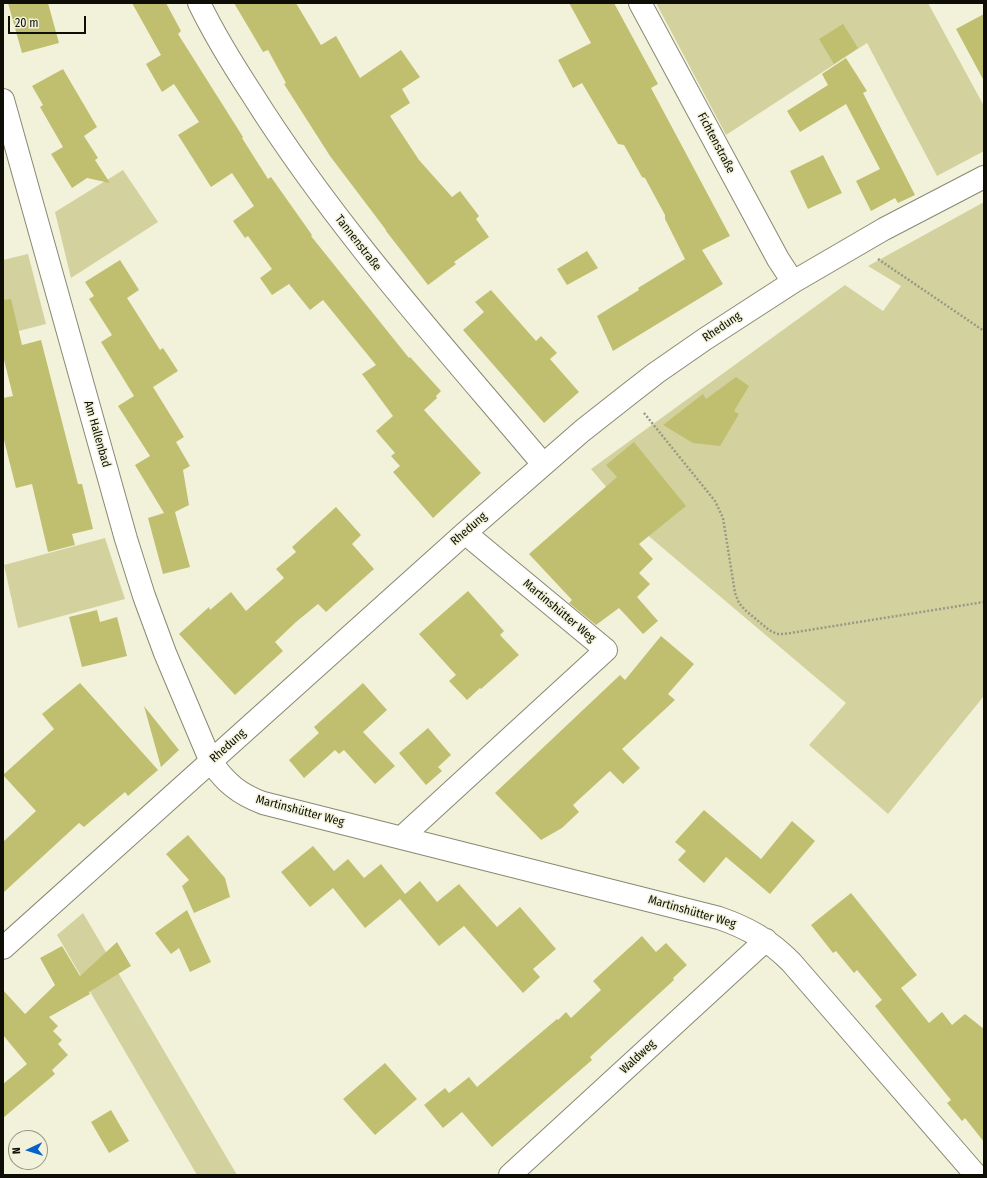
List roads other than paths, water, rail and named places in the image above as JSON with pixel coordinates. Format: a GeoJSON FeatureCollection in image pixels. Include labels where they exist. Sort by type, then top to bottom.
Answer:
{"type":"FeatureCollection","features":[{"type":"Feature","properties":{"kind":"street","name":"Tannenstraße"},"geometry":{"type":"LineString","coordinates":[[199,3],[267,118],[302,169],[366,254],[405,302],[543,464]]}},
{"type":"Feature","properties":{"kind":"street","name":"Fichtenstraße"},"geometry":{"type":"LineString","coordinates":[[640,3],[778,259],[793,282]]}},
{"type":"Feature","properties":{"kind":"street","name":"Am Hallenbad"},"geometry":{"type":"LineString","coordinates":[[3,100],[144,596],[165,653],[211,762]]}},
{"type":"Feature","properties":{"kind":"street","name":"Rhedung"},"geometry":{"type":"LineString","coordinates":[[3,948],[465,533],[543,464],[629,394],[704,339],[793,282],[856,245],[984,177]]}},
{"type":"Feature","properties":{"kind":"street","name":"Martinshütter Weg"},"geometry":{"type":"LineString","coordinates":[[402,837],[606,650],[465,533]]}},
{"type":"Feature","properties":{"kind":"street","name":"Martinshütter Weg"},"geometry":{"type":"LineString","coordinates":[[211,762],[221,777],[228,784],[249,797],[264,803],[719,918],[745,928],[766,940],[794,965],[976,1175]]}},
{"type":"Feature","properties":{"kind":"street","name":"Waldweg"},"geometry":{"type":"LineString","coordinates":[[510,1175],[766,940]]}}]}
